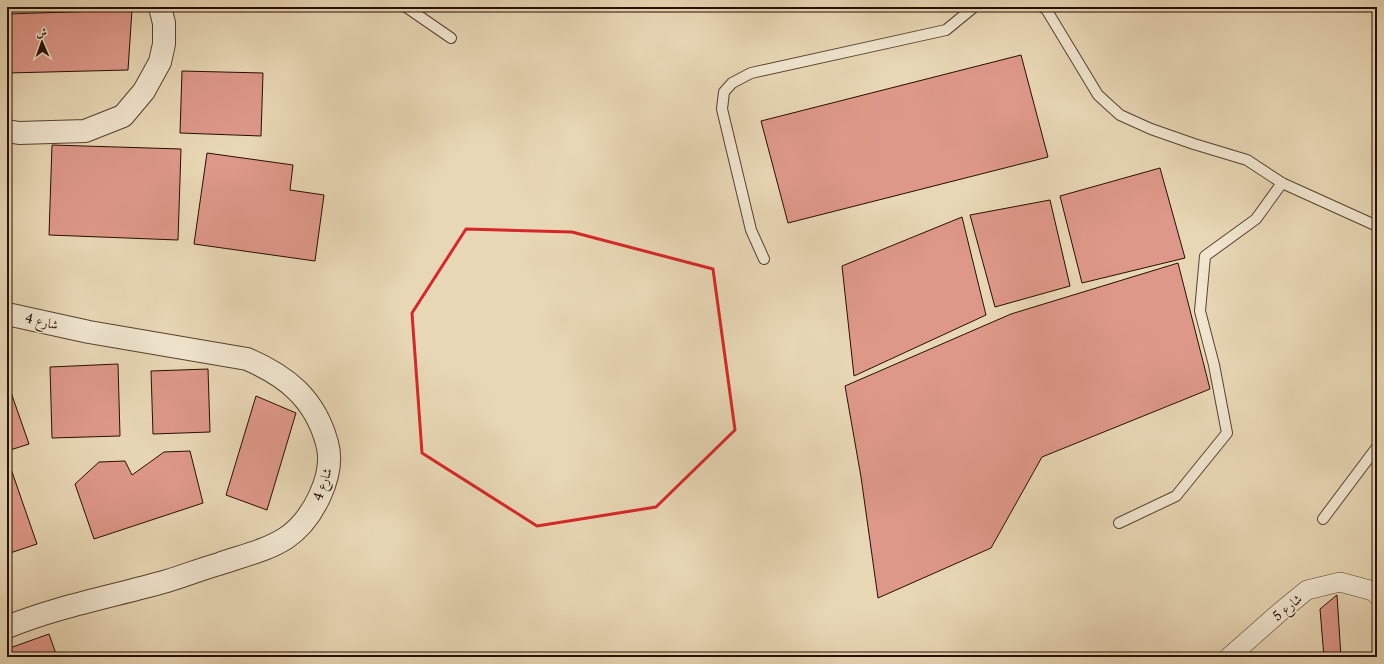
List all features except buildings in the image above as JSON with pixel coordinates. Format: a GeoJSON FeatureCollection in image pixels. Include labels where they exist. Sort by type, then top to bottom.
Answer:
{"type":"FeatureCollection","features":[{"type":"Feature","properties":{"kind":"street"},"geometry":{"type":"LineString","coordinates":[[7,132],[85,131],[123,116],[144,91],[160,62],[164,44],[164,23],[160,7]]}},
{"type":"Feature","properties":{"kind":"street","name":"شارع 4"},"geometry":{"type":"LineString","coordinates":[[7,314],[89,332],[247,359],[266,367],[285,379],[302,395],[314,411],[323,427],[328,448],[329,465],[321,495],[308,515],[288,537],[270,546],[167,581],[77,604],[7,627]]}},
{"type":"Feature","properties":{"kind":"street","name":"شارع 5"},"geometry":{"type":"LineString","coordinates":[[1229,657],[1307,590],[1340,582],[1373,591],[1377,595]]}},
{"type":"Feature","properties":{"kind":"lane"},"geometry":{"type":"LineString","coordinates":[[406,7],[451,38]]}},
{"type":"Feature","properties":{"kind":"lane"},"geometry":{"type":"LineString","coordinates":[[764,259],[749,223],[722,109],[724,92],[732,83],[751,73],[946,30],[974,7]]}},
{"type":"Feature","properties":{"kind":"lane"},"geometry":{"type":"LineString","coordinates":[[1042,7],[1046,9],[1098,95],[1120,115],[1151,129],[1247,160],[1282,183],[1377,226]]}},
{"type":"Feature","properties":{"kind":"lane"},"geometry":{"type":"LineString","coordinates":[[1119,523],[1176,496],[1227,433],[1214,365],[1200,311],[1205,256],[1256,219],[1282,183]]}},
{"type":"Feature","properties":{"kind":"lane"},"geometry":{"type":"LineString","coordinates":[[1323,519],[1377,447]]}},
{"type":"Feature","properties":{"kind":"highlighted area"},"geometry":{"type":"Polygon","coordinates":[[[466,229],[572,232],[713,269],[735,430],[656,507],[537,526],[422,453],[412,313],[466,229]]]}}]}
